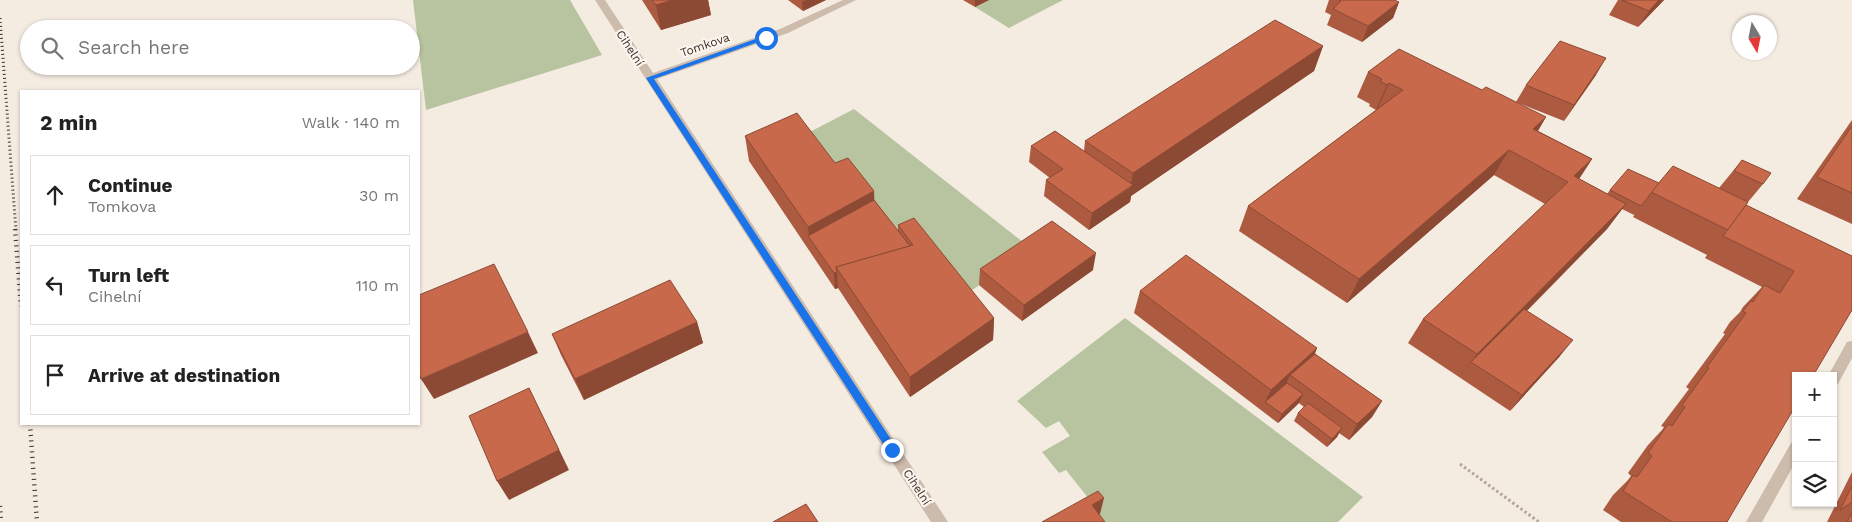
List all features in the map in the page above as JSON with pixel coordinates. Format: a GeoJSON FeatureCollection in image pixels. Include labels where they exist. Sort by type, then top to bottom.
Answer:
{"type":"FeatureCollection","features":[{"type":"Feature","properties":{"kind":"street","name":"Cihelní"},"geometry":{"type":"LineString","coordinates":[[600,0],[940,522]]}},
{"type":"Feature","properties":{"kind":"street","name":"Tomkova"},"geometry":{"type":"LineString","coordinates":[[650,78],[784,31],[851,0]]}},
{"type":"Feature","properties":{"kind":"street"},"geometry":{"type":"LineString","coordinates":[[1837,373],[1852,346]]}},
{"type":"Feature","properties":{"kind":"street"},"geometry":{"type":"LineString","coordinates":[[1754,522],[1792,454]]}},
{"type":"Feature","properties":{"kind":"path"},"geometry":{"type":"LineString","coordinates":[[1460,464],[1539,522]]}},
{"type":"Feature","properties":{"kind":"green space"},"geometry":{"type":"Polygon","coordinates":[[[413,0],[570,0],[602,55],[426,110],[420,59],[420,20],[415,20],[413,0]]]}},
{"type":"Feature","properties":{"kind":"green space"},"geometry":{"type":"Polygon","coordinates":[[[989,0],[1063,0],[1009,28],[975,7],[989,0]]]}},
{"type":"Feature","properties":{"kind":"green space"},"geometry":{"type":"Polygon","coordinates":[[[854,109],[1033,250],[960,298],[899,246],[802,136],[854,109]]]}},
{"type":"Feature","properties":{"kind":"green space"},"geometry":{"type":"Polygon","coordinates":[[[1125,318],[1363,497],[1338,522],[1090,522],[1100,513],[1066,470],[1059,473],[1042,452],[1070,436],[1059,421],[1046,428],[1017,401],[1125,318]]]}},
{"type":"Feature","properties":{"kind":"building"},"geometry":{"type":"Polygon","coordinates":[[[652,0],[673,0],[656,5],[652,0]]]}},
{"type":"Feature","properties":{"kind":"building"},"geometry":{"type":"Polygon","coordinates":[[[1339,0],[1394,0],[1399,2],[1368,26],[1333,9],[1341,1],[1339,0]]]}},
{"type":"Feature","properties":{"kind":"building"},"geometry":{"type":"Polygon","coordinates":[[[1622,0],[1659,0],[1649,11],[1622,0]]]}},
{"type":"Feature","properties":{"kind":"building"},"geometry":{"type":"Polygon","coordinates":[[[1275,20],[1323,46],[1133,173],[1085,141],[1275,20]]]}},
{"type":"Feature","properties":{"kind":"building"},"geometry":{"type":"Polygon","coordinates":[[[1560,41],[1606,58],[1574,105],[1526,85],[1560,41]]]}},
{"type":"Feature","properties":{"kind":"building"},"geometry":{"type":"Polygon","coordinates":[[[1399,49],[1482,90],[1486,87],[1546,117],[1533,129],[1592,159],[1574,176],[1626,204],[1477,354],[1423,319],[1568,182],[1509,150],[1359,279],[1248,206],[1403,90],[1389,83],[1387,85],[1380,81],[1382,79],[1368,72],[1399,49]]]}},
{"type":"Feature","properties":{"kind":"building"},"geometry":{"type":"Polygon","coordinates":[[[797,113],[835,163],[848,158],[874,191],[808,227],[745,136],[797,113]]]}},
{"type":"Feature","properties":{"kind":"building"},"geometry":{"type":"Polygon","coordinates":[[[1852,126],[1852,193],[1817,177],[1852,126]]]}},
{"type":"Feature","properties":{"kind":"building"},"geometry":{"type":"Polygon","coordinates":[[[1055,131],[1133,185],[1092,213],[1046,180],[1063,169],[1031,146],[1055,131]]]}},
{"type":"Feature","properties":{"kind":"building"},"geometry":{"type":"Polygon","coordinates":[[[1742,160],[1771,173],[1763,184],[1734,171],[1742,160]]]}},
{"type":"Feature","properties":{"kind":"building"},"geometry":{"type":"Polygon","coordinates":[[[1673,166],[1748,202],[1728,230],[1651,192],[1673,166]]]}},
{"type":"Feature","properties":{"kind":"building"},"geometry":{"type":"Polygon","coordinates":[[[1628,169],[1659,183],[1641,206],[1610,190],[1628,169]]]}},
{"type":"Feature","properties":{"kind":"building"},"geometry":{"type":"Polygon","coordinates":[[[874,200],[910,246],[836,267],[837,272],[834,273],[808,236],[874,200]]]}},
{"type":"Feature","properties":{"kind":"building"},"geometry":{"type":"Polygon","coordinates":[[[1746,205],[1852,256],[1852,310],[1815,372],[1792,372],[1792,412],[1727,522],[1672,522],[1623,491],[1633,475],[1637,477],[1652,456],[1648,453],[1668,424],[1672,426],[1685,407],[1682,405],[1746,313],[1743,311],[1751,301],[1753,302],[1764,285],[1780,293],[1794,271],[1723,236],[1746,205]]]}},
{"type":"Feature","properties":{"kind":"building"},"geometry":{"type":"Polygon","coordinates":[[[914,218],[994,318],[910,377],[836,267],[913,245],[898,225],[914,218]]]}},
{"type":"Feature","properties":{"kind":"building"},"geometry":{"type":"Polygon","coordinates":[[[1052,221],[1096,253],[1024,305],[980,269],[1052,221]]]}},
{"type":"Feature","properties":{"kind":"building"},"geometry":{"type":"Polygon","coordinates":[[[1186,255],[1317,348],[1271,390],[1140,291],[1186,255]]]}},
{"type":"Feature","properties":{"kind":"building"},"geometry":{"type":"Polygon","coordinates":[[[494,264],[528,332],[421,379],[420,295],[494,264]]]}},
{"type":"Feature","properties":{"kind":"building"},"geometry":{"type":"Polygon","coordinates":[[[670,280],[697,322],[575,379],[552,334],[670,280]]]}},
{"type":"Feature","properties":{"kind":"building"},"geometry":{"type":"Polygon","coordinates":[[[1524,309],[1573,340],[1522,395],[1471,362],[1524,309]]]}},
{"type":"Feature","properties":{"kind":"building"},"geometry":{"type":"Polygon","coordinates":[[[1315,354],[1382,401],[1357,424],[1290,375],[1315,354]]]}},
{"type":"Feature","properties":{"kind":"building"},"geometry":{"type":"Polygon","coordinates":[[[1287,383],[1303,394],[1282,414],[1265,402],[1287,383]]]}},
{"type":"Feature","properties":{"kind":"building"},"geometry":{"type":"Polygon","coordinates":[[[529,388],[559,450],[497,481],[469,416],[529,388]]]}},
{"type":"Feature","properties":{"kind":"building"},"geometry":{"type":"Polygon","coordinates":[[[1308,403],[1342,428],[1332,439],[1298,413],[1308,403]]]}},
{"type":"Feature","properties":{"kind":"building"},"geometry":{"type":"Polygon","coordinates":[[[1852,486],[1852,502],[1840,510],[1852,486]]]}},
{"type":"Feature","properties":{"kind":"building"},"geometry":{"type":"Polygon","coordinates":[[[1098,491],[1104,498],[1092,505],[1105,522],[1042,522],[1098,491]]]}},
{"type":"Feature","properties":{"kind":"building"},"geometry":{"type":"Polygon","coordinates":[[[806,504],[818,522],[773,522],[806,504]]]}},
{"type":"Feature","properties":{"kind":"building"},"geometry":{"type":"Polygon","coordinates":[[[1852,512],[1852,522],[1847,522],[1852,512]]]}},
{"type":"Feature","properties":{"kind":"railway"},"geometry":{"type":"LineString","coordinates":[[0,18],[16,231]]}},
{"type":"Feature","properties":{"kind":"railway"},"geometry":{"type":"LineString","coordinates":[[15,229],[20,293]]}},
{"type":"Feature","properties":{"kind":"railway"},"geometry":{"type":"LineString","coordinates":[[30,425],[37,522]]}},
{"type":"Feature","properties":{"kind":"railway"},"geometry":{"type":"LineString","coordinates":[[0,506],[1,522]]}},
{"type":"Feature","properties":{"kind":"route"},"geometry":{"type":"LineString","coordinates":[[766,38],[650,78],[892,450]]}}]}
